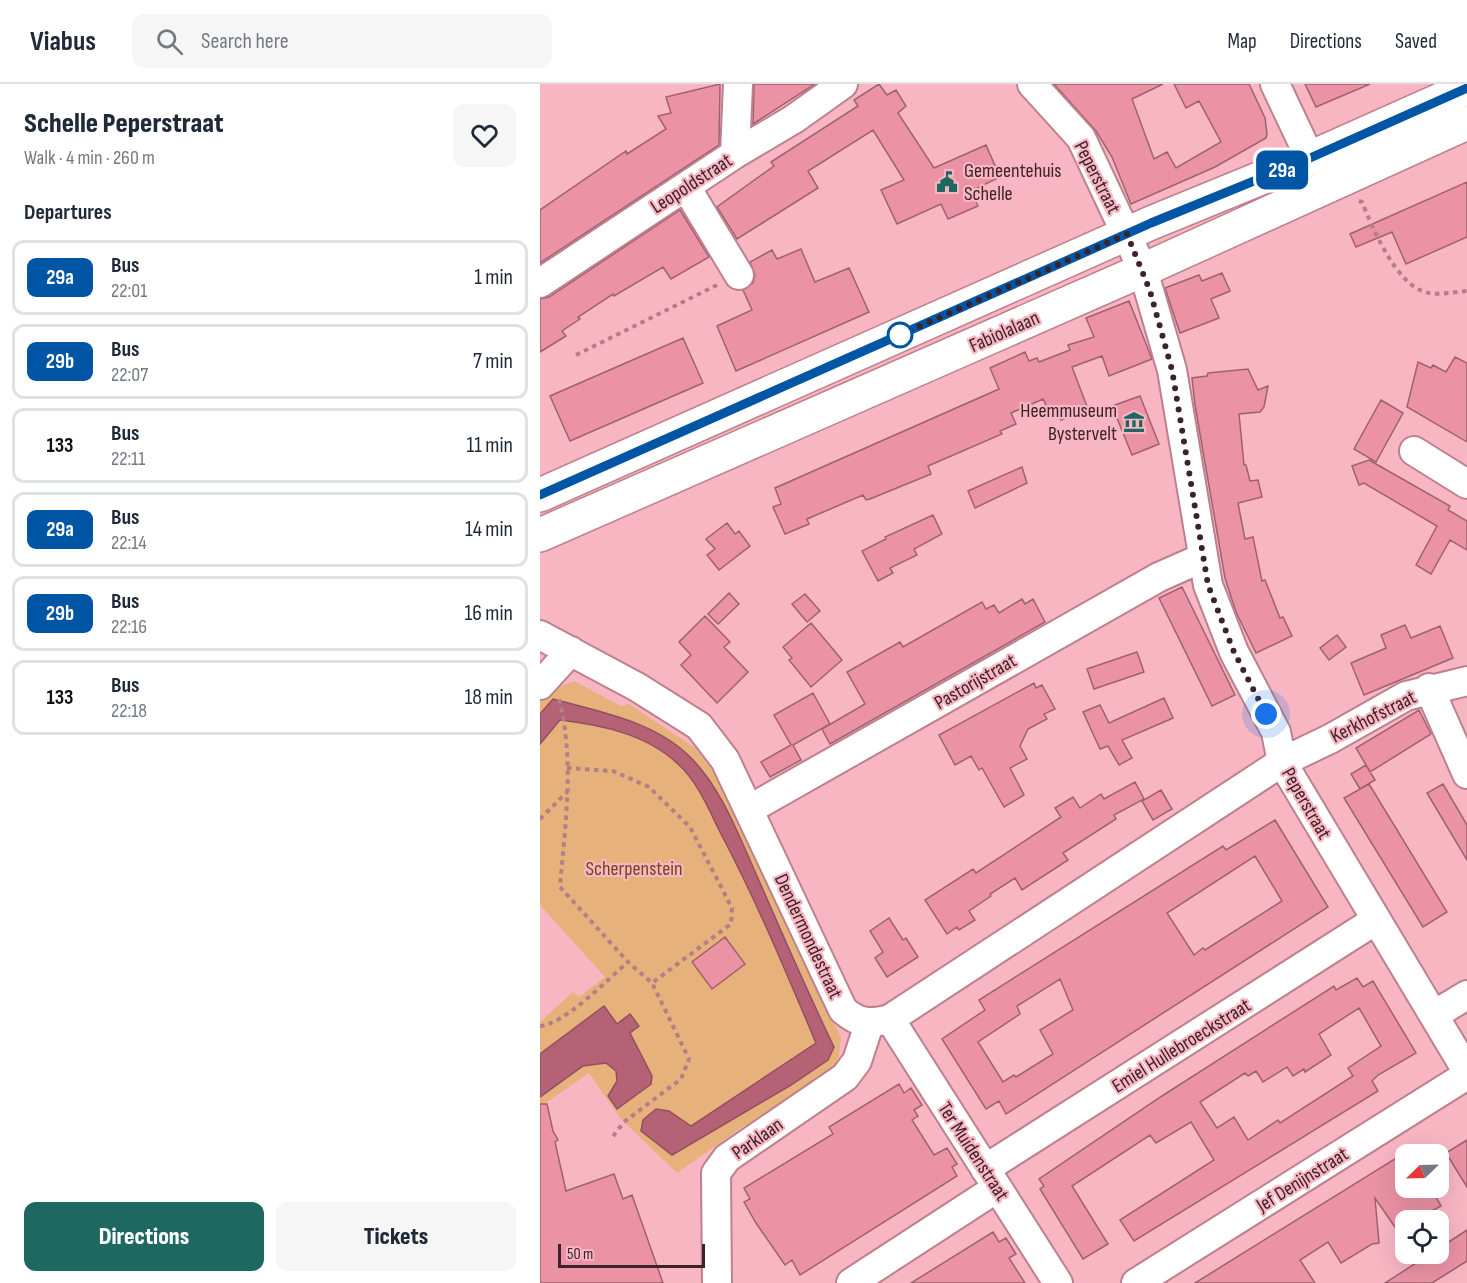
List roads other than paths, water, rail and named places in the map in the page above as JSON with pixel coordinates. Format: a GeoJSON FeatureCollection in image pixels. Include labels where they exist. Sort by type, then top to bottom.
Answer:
{"type":"FeatureCollection","features":[{"type":"Feature","properties":{"kind":"main road","name":"Fabiolalaan"},"geometry":{"type":"LineString","coordinates":[[540,535],[1143,270],[1467,88]]}},
{"type":"Feature","properties":{"kind":"main road","name":"Fabiolalaan"},"geometry":{"type":"LineString","coordinates":[[540,495],[1127,234],[1467,123]]}},
{"type":"Feature","properties":{"kind":"street"},"geometry":{"type":"LineString","coordinates":[[735,154],[738,84]]}},
{"type":"Feature","properties":{"kind":"street","name":"Leopoldstraat"},"geometry":{"type":"LineString","coordinates":[[540,283],[735,154],[794,119],[843,84]]}},
{"type":"Feature","properties":{"kind":"street","name":"Peperstraat"},"geometry":{"type":"LineString","coordinates":[[1032,84],[1081,138],[1143,270],[1172,370],[1208,585],[1234,652],[1275,732],[1282,762],[1467,1073]]}},
{"type":"Feature","properties":{"kind":"street"},"geometry":{"type":"LineString","coordinates":[[1275,84],[1317,173]]}},
{"type":"Feature","properties":{"kind":"street"},"geometry":{"type":"LineString","coordinates":[[687,187],[739,275]]}},
{"type":"Feature","properties":{"kind":"street"},"geometry":{"type":"LineString","coordinates":[[1414,451],[1467,484]]}},
{"type":"Feature","properties":{"kind":"street","name":"Pastorijstraat"},"geometry":{"type":"LineString","coordinates":[[750,809],[1159,577],[1202,558]]}},
{"type":"Feature","properties":{"kind":"street","name":"Dendermondestraat"},"geometry":{"type":"LineString","coordinates":[[540,634],[638,687],[699,726],[725,760],[750,809],[843,1010],[853,1019],[879,1022]]}},
{"type":"Feature","properties":{"kind":"street"},"geometry":{"type":"LineString","coordinates":[[548,689],[571,651]]}},
{"type":"Feature","properties":{"kind":"street","name":"Kerkhofstraat"},"geometry":{"type":"LineString","coordinates":[[1282,762],[1330,739],[1406,696],[1430,688],[1467,681]]}},
{"type":"Feature","properties":{"kind":"street"},"geometry":{"type":"LineString","coordinates":[[1430,688],[1467,774]]}},
{"type":"Feature","properties":{"kind":"street"},"geometry":{"type":"LineString","coordinates":[[879,1022],[1282,762]]}},
{"type":"Feature","properties":{"kind":"street","name":"Emiel Hullebroeckstraat"},"geometry":{"type":"LineString","coordinates":[[851,1283],[991,1179],[1376,920]]}},
{"type":"Feature","properties":{"kind":"street"},"geometry":{"type":"LineString","coordinates":[[1434,1015],[1467,995]]}},
{"type":"Feature","properties":{"kind":"street","name":"Ter Muidenstraat"},"geometry":{"type":"LineString","coordinates":[[879,1022],[991,1179],[1058,1283]]}},
{"type":"Feature","properties":{"kind":"street","name":"Parklaan"},"geometry":{"type":"LineString","coordinates":[[717,1283],[716,1173],[728,1158],[845,1077],[879,1022]]}},
{"type":"Feature","properties":{"kind":"street","name":"Jef Denijnstraat"},"geometry":{"type":"LineString","coordinates":[[1137,1283],[1467,1073]]}},
{"type":"Feature","properties":{"kind":"place","name":"Gemeentehuis Schelle"},"geometry":{"type":"Point","coordinates":[947,182]}},
{"type":"Feature","properties":{"kind":"place","name":"Heemmuseum Bystervelt"},"geometry":{"type":"Point","coordinates":[1134,422]}},
{"type":"Feature","properties":{"kind":"park label","name":"Scherpenstein"},"geometry":{"type":"Point","coordinates":[634,868]}}]}
